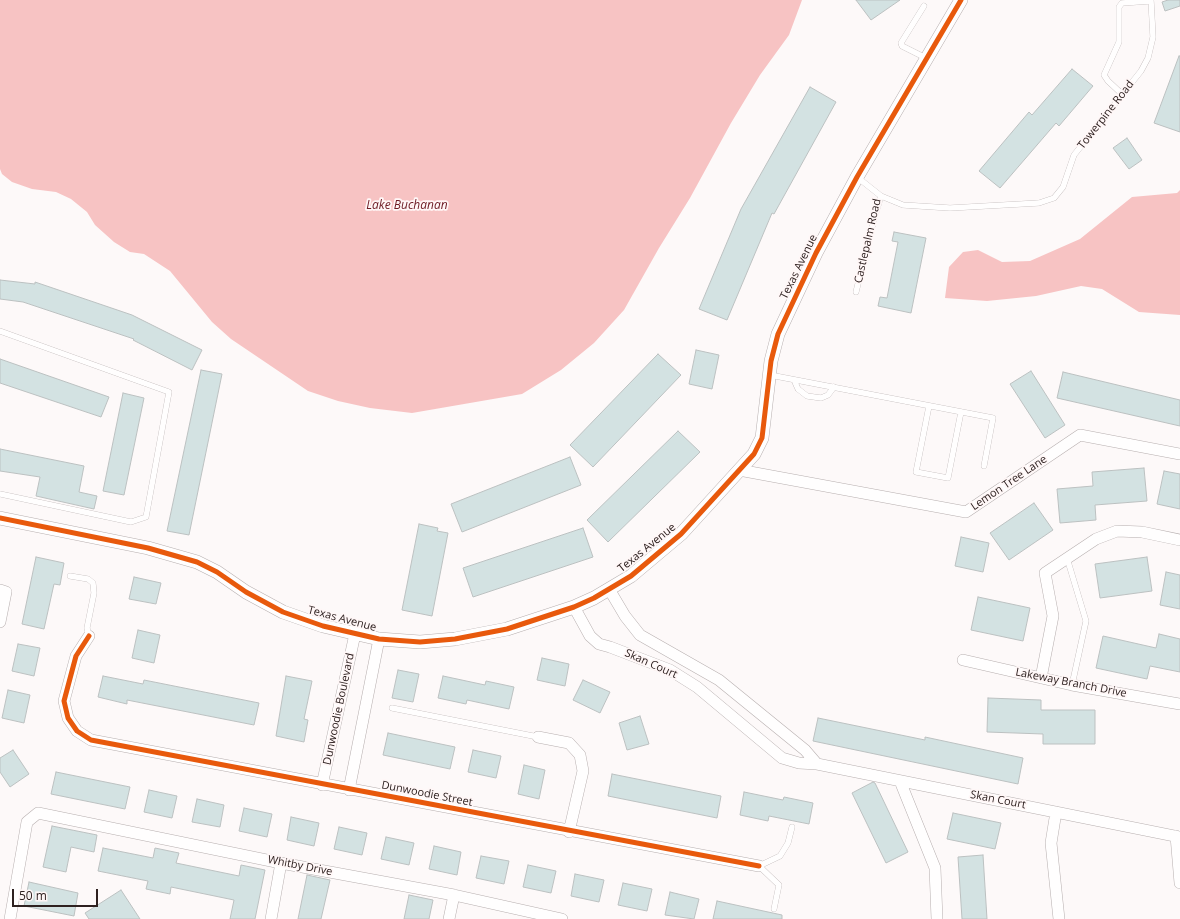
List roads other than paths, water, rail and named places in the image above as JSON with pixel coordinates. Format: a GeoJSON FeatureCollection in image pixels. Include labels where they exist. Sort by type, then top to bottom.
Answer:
{"type":"FeatureCollection","features":[{"type":"Feature","properties":{"kind":"street","name":"Texas Avenue"},"geometry":{"type":"LineString","coordinates":[[0,518],[148,548],[197,562],[217,572],[246,592],[283,612],[323,626],[379,639],[420,642],[455,639],[507,629],[574,607],[609,589],[631,576],[681,534],[754,454],[762,438],[769,375],[778,334],[816,253],[857,177],[961,0]]}},
{"type":"Feature","properties":{"kind":"street","name":"Lemon Tree Lane"},"geometry":{"type":"LineString","coordinates":[[739,470],[966,512],[1080,435],[1180,454]]}},
{"type":"Feature","properties":{"kind":"street"},"geometry":{"type":"LineString","coordinates":[[1041,678],[1053,616],[1045,573],[1096,539],[1117,531],[1142,532],[1180,540]]}},
{"type":"Feature","properties":{"kind":"street","name":"Skan Court"},"geometry":{"type":"LineString","coordinates":[[609,589],[625,616],[640,635],[719,680],[805,750],[817,764]]}},
{"type":"Feature","properties":{"kind":"street"},"geometry":{"type":"LineString","coordinates":[[0,590],[6,592],[0,622]]}},
{"type":"Feature","properties":{"kind":"street","name":"Skan Court"},"geometry":{"type":"LineString","coordinates":[[574,607],[590,636],[599,644],[610,646],[670,670],[697,687],[782,758],[799,763],[817,764],[1178,837]]}},
{"type":"Feature","properties":{"kind":"street","name":"Dunwoodie Boulevard"},"geometry":{"type":"LineString","coordinates":[[322,785],[355,634]]}},
{"type":"Feature","properties":{"kind":"street","name":"Dunwoodie Street"},"geometry":{"type":"LineString","coordinates":[[89,636],[76,656],[64,701],[68,718],[77,731],[91,740],[569,832],[760,866]]}},
{"type":"Feature","properties":{"kind":"street"},"geometry":{"type":"LineString","coordinates":[[349,790],[379,639]]}},
{"type":"Feature","properties":{"kind":"street","name":"Lakeway Branch Drive"},"geometry":{"type":"LineString","coordinates":[[963,660],[1072,685],[1180,704]]}},
{"type":"Feature","properties":{"kind":"street"},"geometry":{"type":"LineString","coordinates":[[538,736],[569,743],[580,755],[583,771],[569,832]]}},
{"type":"Feature","properties":{"kind":"street"},"geometry":{"type":"LineString","coordinates":[[900,781],[935,868],[936,919]]}},
{"type":"Feature","properties":{"kind":"street"},"geometry":{"type":"LineString","coordinates":[[1056,812],[1051,843],[1059,919]]}},
{"type":"Feature","properties":{"kind":"street","name":"Whitby Drive"},"geometry":{"type":"LineString","coordinates":[[10,919],[27,822],[38,813],[281,863],[454,895],[562,919]]}},
{"type":"Feature","properties":{"kind":"street"},"geometry":{"type":"LineString","coordinates":[[1178,837],[1180,882]]}},
{"type":"Feature","properties":{"kind":"street"},"geometry":{"type":"LineString","coordinates":[[271,919],[281,863]]}},
{"type":"Feature","properties":{"kind":"street"},"geometry":{"type":"LineString","coordinates":[[449,919],[454,895]]}},
{"type":"Feature","properties":{"kind":"lane"},"geometry":{"type":"LineString","coordinates":[[1122,94],[1108,81],[1104,75],[1119,42],[1119,8],[1122,3],[1151,0]]}},
{"type":"Feature","properties":{"kind":"lane","name":"Towerpine Road"},"geometry":{"type":"LineString","coordinates":[[881,196],[903,205],[950,208],[1039,203],[1054,198],[1063,187],[1074,155],[1141,71],[1148,58],[1152,37],[1151,0]]}},
{"type":"Feature","properties":{"kind":"lane"},"geometry":{"type":"LineString","coordinates":[[924,6],[901,43],[902,46],[927,58]]}},
{"type":"Feature","properties":{"kind":"lane","name":"Castlepalm Road"},"geometry":{"type":"LineString","coordinates":[[856,292],[881,196],[857,177]]}},
{"type":"Feature","properties":{"kind":"lane"},"geometry":{"type":"LineString","coordinates":[[0,331],[169,392],[146,517],[131,522],[0,494]]}},
{"type":"Feature","properties":{"kind":"lane"},"geometry":{"type":"LineString","coordinates":[[769,375],[993,418],[984,466]]}},
{"type":"Feature","properties":{"kind":"lane"},"geometry":{"type":"LineString","coordinates":[[794,380],[798,389],[807,396],[821,398],[828,396],[834,387]]}},
{"type":"Feature","properties":{"kind":"lane"},"geometry":{"type":"LineString","coordinates":[[929,406],[916,472],[948,478],[961,412]]}},
{"type":"Feature","properties":{"kind":"lane"},"geometry":{"type":"LineString","coordinates":[[1067,558],[1086,621],[1072,685]]}},
{"type":"Feature","properties":{"kind":"lane"},"geometry":{"type":"LineString","coordinates":[[70,576],[88,579],[93,583],[94,593],[87,628],[89,636]]}},
{"type":"Feature","properties":{"kind":"lane"},"geometry":{"type":"LineString","coordinates":[[392,708],[538,736]]}},
{"type":"Feature","properties":{"kind":"lane"},"geometry":{"type":"LineString","coordinates":[[774,909],[779,885],[760,866],[780,856],[788,843],[792,827]]}},
{"type":"Feature","properties":{"kind":"water","name":"Lake Buchanan"},"geometry":{"type":"Polygon","coordinates":[[[0,0],[802,0],[789,35],[760,75],[731,123],[690,198],[659,248],[624,310],[594,343],[561,370],[522,394],[412,413],[370,408],[338,401],[308,391],[231,339],[212,322],[170,271],[144,254],[130,252],[114,242],[95,225],[87,212],[71,199],[56,192],[32,189],[12,182],[2,174],[0,169],[0,0]]]}},
{"type":"Feature","properties":{"kind":"water"},"geometry":{"type":"Polygon","coordinates":[[[1180,190],[1180,315],[1139,312],[1102,289],[1081,286],[1036,296],[987,301],[945,298],[949,267],[963,252],[978,250],[1002,262],[1030,261],[1080,239],[1132,197],[1177,193],[1180,190]]]}}]}
